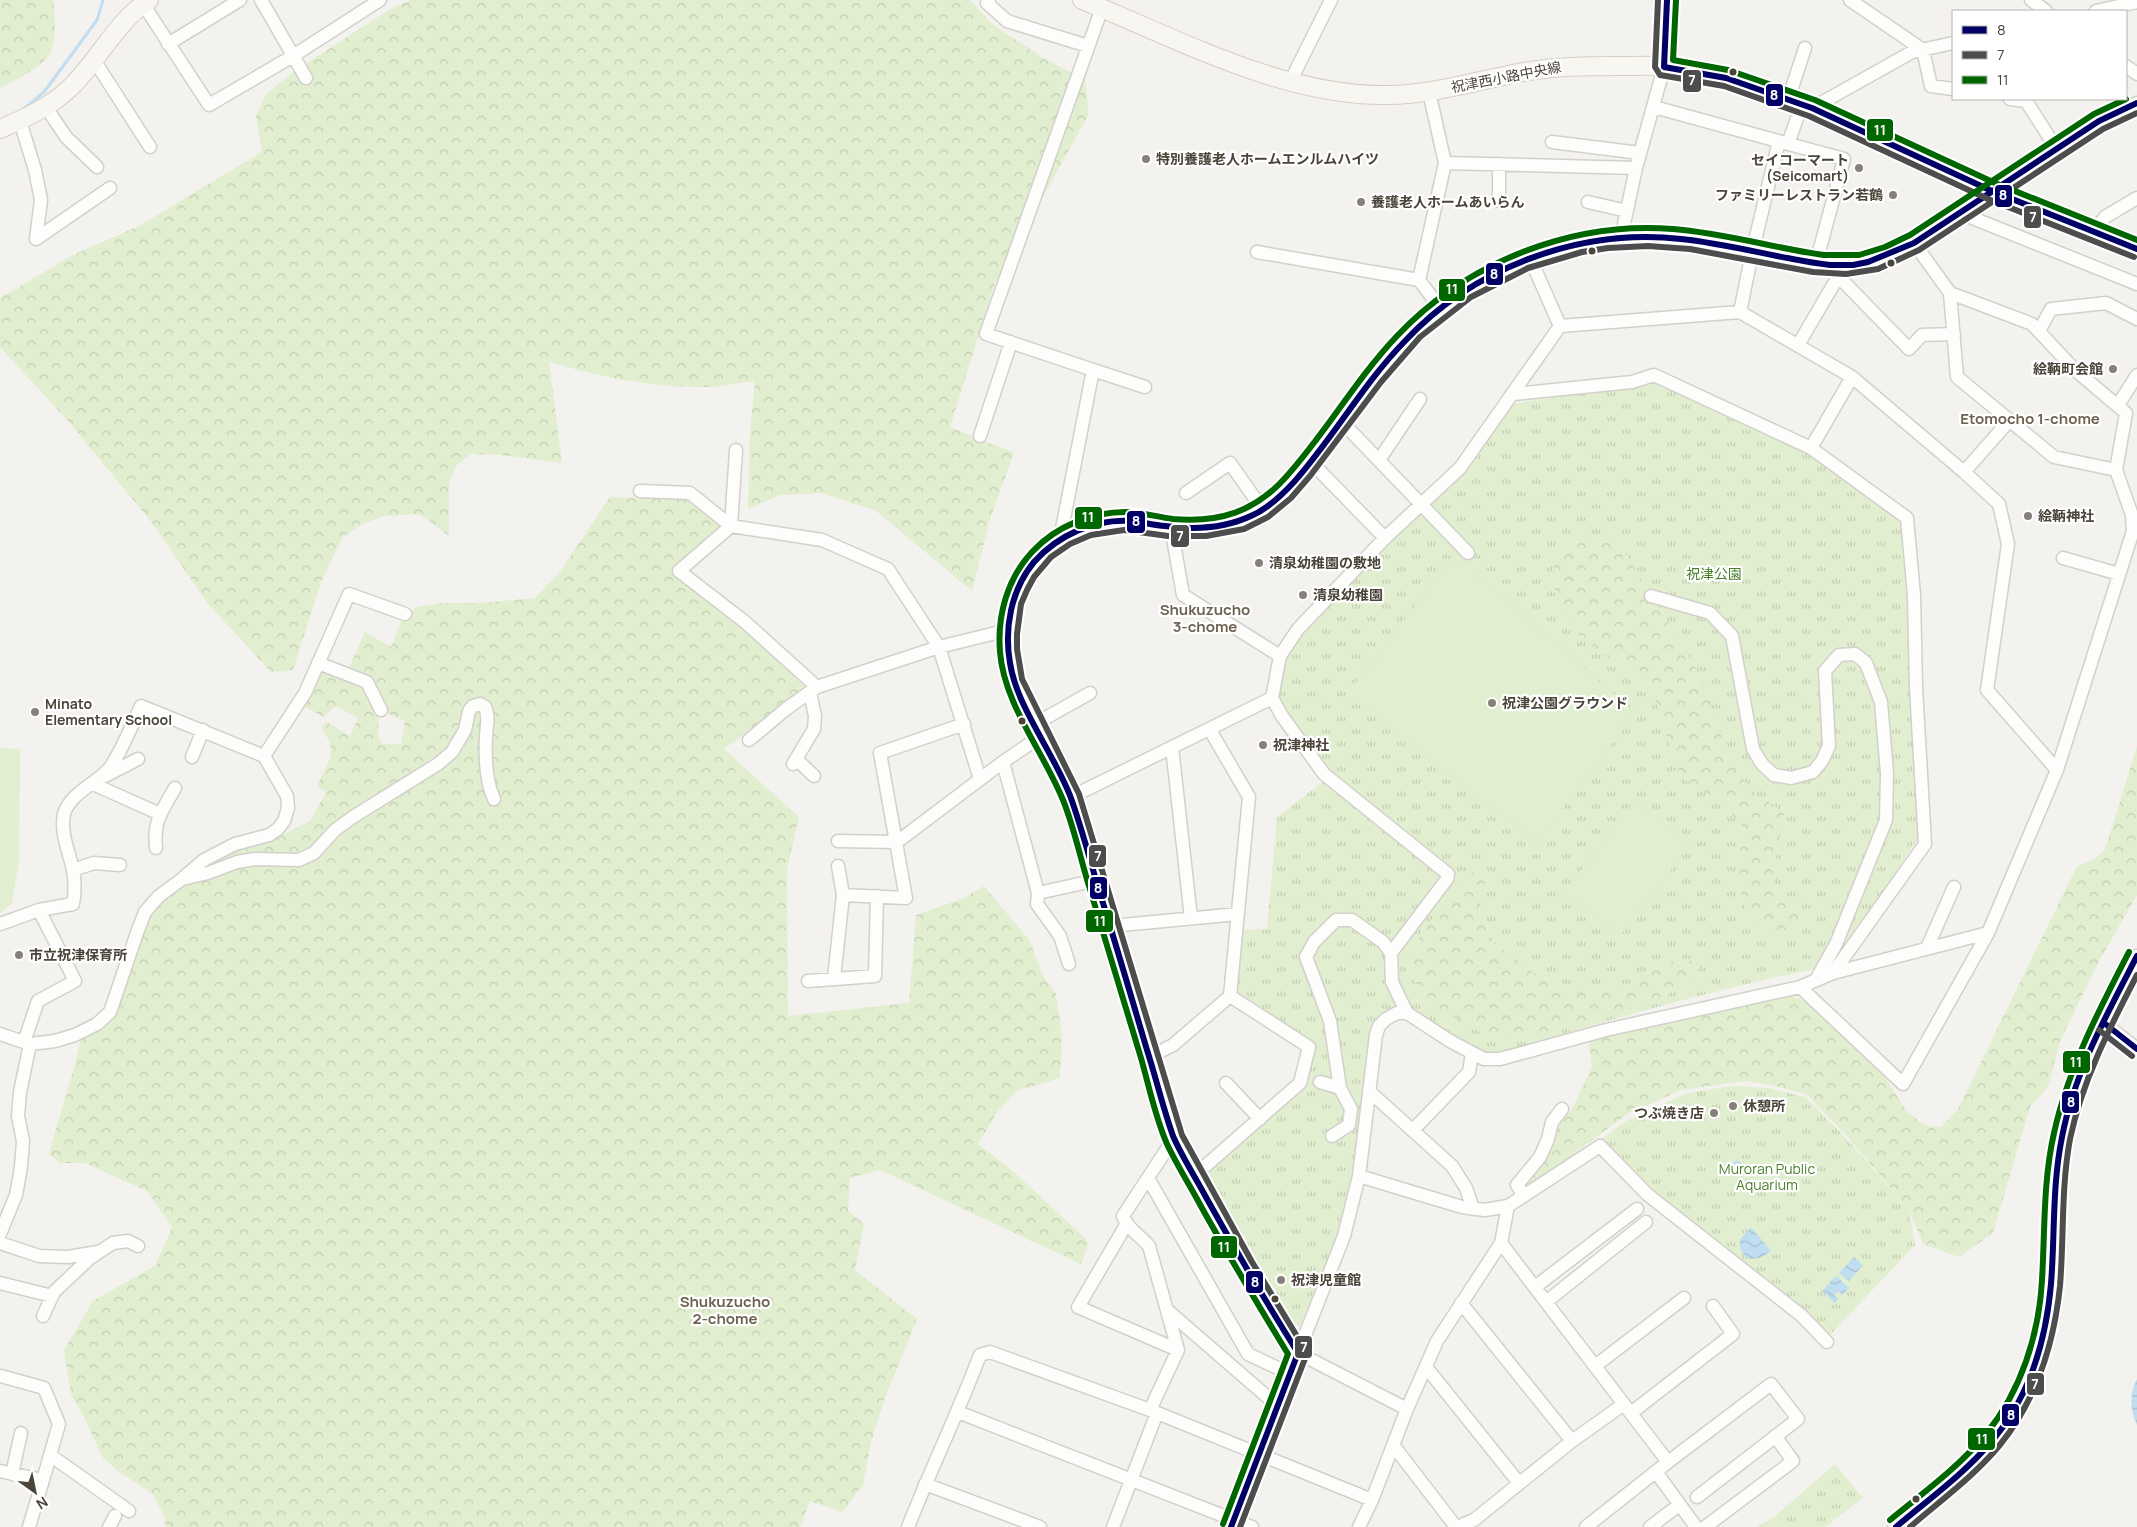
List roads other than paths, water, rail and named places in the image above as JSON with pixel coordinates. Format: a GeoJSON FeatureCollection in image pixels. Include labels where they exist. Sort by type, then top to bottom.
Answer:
{"type":"FeatureCollection","features":[{"type":"Feature","properties":{"kind":"main road","name":"祝津西小路中央線"},"geometry":{"type":"LineString","coordinates":[[1082,0],[1195,48],[1290,82],[1346,94],[1392,95],[1429,92],[1520,72],[1569,65],[1664,67],[1726,78],[1801,104],[1992,191]]}},
{"type":"Feature","properties":{"kind":"main road"},"geometry":{"type":"LineString","coordinates":[[0,129],[46,108],[72,86],[127,19],[146,2]]}},
{"type":"Feature","properties":{"kind":"main road"},"geometry":{"type":"LineString","coordinates":[[1232,1523],[1298,1353],[1244,1266],[1174,1138],[1071,797],[1014,682],[1009,664],[1008,630],[1010,609],[1023,578],[1036,560],[1060,539],[1098,523],[1111,521],[1200,528],[1246,519],[1263,510],[1294,482],[1393,353],[1413,332],[1440,308],[1490,276],[1530,258],[1581,244],[1621,238],[1674,238],[1816,263],[1841,271],[1889,256],[1914,243],[1992,191]]}},
{"type":"Feature","properties":{"kind":"street"},"geometry":{"type":"LineString","coordinates":[[168,44],[240,0]]}},
{"type":"Feature","properties":{"kind":"street"},"geometry":{"type":"LineString","coordinates":[[261,0],[306,78]]}},
{"type":"Feature","properties":{"kind":"street"},"geometry":{"type":"LineString","coordinates":[[146,2],[168,44],[209,105],[293,56],[380,0]]}},
{"type":"Feature","properties":{"kind":"street"},"geometry":{"type":"LineString","coordinates":[[989,0],[987,3],[1007,22],[1088,46]]}},
{"type":"Feature","properties":{"kind":"street"},"geometry":{"type":"LineString","coordinates":[[1290,82],[1331,0]]}},
{"type":"Feature","properties":{"kind":"street"},"geometry":{"type":"LineString","coordinates":[[1621,238],[1636,168],[1664,67],[1667,0]]}},
{"type":"Feature","properties":{"kind":"street"},"geometry":{"type":"LineString","coordinates":[[1850,0],[1923,50],[1931,86],[1952,90]]}},
{"type":"Feature","properties":{"kind":"street"},"geometry":{"type":"LineString","coordinates":[[2031,0],[2045,10]]}},
{"type":"Feature","properties":{"kind":"street"},"geometry":{"type":"LineString","coordinates":[[2101,10],[2137,2]]}},
{"type":"Feature","properties":{"kind":"street"},"geometry":{"type":"LineString","coordinates":[[1102,8],[986,334],[1145,387]]}},
{"type":"Feature","properties":{"kind":"street"},"geometry":{"type":"LineString","coordinates":[[1801,104],[1912,52],[1952,43]]}},
{"type":"Feature","properties":{"kind":"street"},"geometry":{"type":"LineString","coordinates":[[1740,312],[1752,253],[1784,142],[1801,104],[1805,48]]}},
{"type":"Feature","properties":{"kind":"street"},"geometry":{"type":"LineString","coordinates":[[94,60],[150,147]]}},
{"type":"Feature","properties":{"kind":"street"},"geometry":{"type":"LineString","coordinates":[[1419,280],[1445,163],[1429,92]]}},
{"type":"Feature","properties":{"kind":"street"},"geometry":{"type":"LineString","coordinates":[[2018,100],[2026,101],[2056,148]]}},
{"type":"Feature","properties":{"kind":"street"},"geometry":{"type":"LineString","coordinates":[[1992,191],[2099,121],[2137,104]]}},
{"type":"Feature","properties":{"kind":"street"},"geometry":{"type":"LineString","coordinates":[[1654,107],[1844,159],[1816,263]]}},
{"type":"Feature","properties":{"kind":"street"},"geometry":{"type":"LineString","coordinates":[[46,108],[66,137],[97,167]]}},
{"type":"Feature","properties":{"kind":"street"},"geometry":{"type":"LineString","coordinates":[[20,120],[35,170],[41,200],[36,239],[110,188]]}},
{"type":"Feature","properties":{"kind":"street"},"geometry":{"type":"LineString","coordinates":[[1552,142],[1640,153]]}},
{"type":"Feature","properties":{"kind":"street"},"geometry":{"type":"LineString","coordinates":[[1559,166],[1566,144]]}},
{"type":"Feature","properties":{"kind":"street"},"geometry":{"type":"LineString","coordinates":[[1445,163],[1636,168]]}},
{"type":"Feature","properties":{"kind":"street"},"geometry":{"type":"LineString","coordinates":[[1498,201],[1499,164]]}},
{"type":"Feature","properties":{"kind":"street"},"geometry":{"type":"LineString","coordinates":[[1992,191],[2137,249]]}},
{"type":"Feature","properties":{"kind":"street"},"geometry":{"type":"LineString","coordinates":[[2093,233],[2105,217],[2137,198]]}},
{"type":"Feature","properties":{"kind":"street"},"geometry":{"type":"LineString","coordinates":[[1588,202],[1627,211]]}},
{"type":"Feature","properties":{"kind":"street"},"geometry":{"type":"LineString","coordinates":[[1960,213],[2137,284]]}},
{"type":"Feature","properties":{"kind":"street"},"geometry":{"type":"LineString","coordinates":[[1914,243],[1950,292],[1957,377],[2054,457],[2116,470]]}},
{"type":"Feature","properties":{"kind":"street"},"geometry":{"type":"LineString","coordinates":[[1257,252],[1419,280],[1440,308]]}},
{"type":"Feature","properties":{"kind":"street"},"geometry":{"type":"LineString","coordinates":[[1530,258],[1560,326]]}},
{"type":"Feature","properties":{"kind":"street"},"geometry":{"type":"LineString","coordinates":[[1798,346],[1841,271],[1910,349],[1922,335],[1954,334]]}},
{"type":"Feature","properties":{"kind":"street"},"geometry":{"type":"LineString","coordinates":[[1950,292],[2025,321],[2039,331],[2074,369],[2127,411]]}},
{"type":"Feature","properties":{"kind":"street"},"geometry":{"type":"LineString","coordinates":[[2039,331],[2051,309],[2106,303],[2137,319]]}},
{"type":"Feature","properties":{"kind":"street"},"geometry":{"type":"LineString","coordinates":[[1560,326],[1740,312],[1852,377],[1964,472],[1999,504],[2008,544],[1987,690],[2057,770]]}},
{"type":"Feature","properties":{"kind":"street"},"geometry":{"type":"LineString","coordinates":[[1391,953],[1447,878],[1448,874],[1324,774],[1282,716],[1272,698],[1280,656],[1298,630],[1385,538],[1460,468],[1514,394],[1560,326]]}},
{"type":"Feature","properties":{"kind":"street"},"geometry":{"type":"LineString","coordinates":[[980,436],[1011,342]]}},
{"type":"Feature","properties":{"kind":"street"},"geometry":{"type":"LineString","coordinates":[[1060,539],[1093,370]]}},
{"type":"Feature","properties":{"kind":"street"},"geometry":{"type":"LineString","coordinates":[[1514,394],[1632,382],[1654,375],[1810,448],[1907,518],[1914,596],[1916,687],[1925,844],[1833,972]]}},
{"type":"Feature","properties":{"kind":"street"},"geometry":{"type":"LineString","coordinates":[[1800,987],[1903,1084],[1988,933],[2057,770],[2133,531],[2132,515],[2116,470],[2127,411],[2137,375]]}},
{"type":"Feature","properties":{"kind":"street"},"geometry":{"type":"LineString","coordinates":[[1810,448],[1852,377]]}},
{"type":"Feature","properties":{"kind":"street"},"geometry":{"type":"LineString","coordinates":[[1379,460],[1420,399]]}},
{"type":"Feature","properties":{"kind":"street"},"geometry":{"type":"LineString","coordinates":[[1341,421],[1468,553]]}},
{"type":"Feature","properties":{"kind":"street"},"geometry":{"type":"LineString","coordinates":[[1964,472],[2010,421]]}},
{"type":"Feature","properties":{"kind":"street"},"geometry":{"type":"LineString","coordinates":[[736,450],[731,526],[679,571],[745,622],[814,689],[814,729],[795,762],[814,776]]}},
{"type":"Feature","properties":{"kind":"street"},"geometry":{"type":"LineString","coordinates":[[1310,462],[1385,538]]}},
{"type":"Feature","properties":{"kind":"street"},"geometry":{"type":"LineString","coordinates":[[1186,493],[1230,463],[1263,510]]}},
{"type":"Feature","properties":{"kind":"street"},"geometry":{"type":"LineString","coordinates":[[640,491],[690,493],[731,526],[822,540],[888,569],[939,647],[980,779]]}},
{"type":"Feature","properties":{"kind":"street"},"geometry":{"type":"LineString","coordinates":[[1171,527],[1182,595],[1280,656]]}},
{"type":"Feature","properties":{"kind":"street"},"geometry":{"type":"LineString","coordinates":[[2063,558],[2119,574]]}},
{"type":"Feature","properties":{"kind":"street"},"geometry":{"type":"LineString","coordinates":[[264,756],[305,693],[349,594],[405,614]]}},
{"type":"Feature","properties":{"kind":"street"},"geometry":{"type":"LineString","coordinates":[[1651,596],[1710,613],[1732,636],[1752,749],[1762,764],[1774,775],[1791,778],[1813,772],[1822,762],[1829,746],[1825,671],[1839,655],[1855,654],[1866,663],[1880,702],[1887,773],[1886,820],[1836,944],[1816,980]]}},
{"type":"Feature","properties":{"kind":"street"},"geometry":{"type":"LineString","coordinates":[[749,740],[786,709],[814,689],[939,647],[1008,630]]}},
{"type":"Feature","properties":{"kind":"street"},"geometry":{"type":"LineString","coordinates":[[318,663],[367,682],[381,710]]}},
{"type":"Feature","properties":{"kind":"street"},"geometry":{"type":"LineString","coordinates":[[838,841],[897,842],[1003,762],[1038,730],[1090,693]]}},
{"type":"Feature","properties":{"kind":"street"},"geometry":{"type":"LineString","coordinates":[[1071,797],[1272,698]]}},
{"type":"Feature","properties":{"kind":"street"},"geometry":{"type":"LineString","coordinates":[[182,879],[208,873],[238,862],[255,859],[299,860],[314,853],[335,830],[438,764],[452,752],[465,730],[469,711],[473,706],[480,704],[485,707],[489,715],[486,738],[489,788],[494,799]]}},
{"type":"Feature","properties":{"kind":"street"},"geometry":{"type":"LineString","coordinates":[[0,924],[39,910],[73,904],[75,893],[73,870],[62,825],[65,811],[75,796],[109,769],[141,706],[264,756],[287,796],[288,808],[284,821],[268,835],[235,844],[204,860],[159,896],[145,912],[110,1012],[97,1024],[75,1035],[55,1041],[27,1043],[0,1034]]}},
{"type":"Feature","properties":{"kind":"street"},"geometry":{"type":"LineString","coordinates":[[843,895],[906,898],[880,753],[964,724]]}},
{"type":"Feature","properties":{"kind":"street"},"geometry":{"type":"LineString","coordinates":[[192,756],[203,730]]}},
{"type":"Feature","properties":{"kind":"street"},"geometry":{"type":"LineString","coordinates":[[1149,1057],[1173,1045],[1230,996],[1249,797],[1210,730]]}},
{"type":"Feature","properties":{"kind":"street"},"geometry":{"type":"LineString","coordinates":[[1172,747],[1191,918]]}},
{"type":"Feature","properties":{"kind":"street"},"geometry":{"type":"LineString","coordinates":[[97,780],[138,759]]}},
{"type":"Feature","properties":{"kind":"street"},"geometry":{"type":"LineString","coordinates":[[1003,762],[1038,893],[1037,904],[1060,936],[1069,964]]}},
{"type":"Feature","properties":{"kind":"street"},"geometry":{"type":"LineString","coordinates":[[97,780],[160,814]]}},
{"type":"Feature","properties":{"kind":"street"},"geometry":{"type":"LineString","coordinates":[[156,848],[154,832],[160,814],[175,788]]}},
{"type":"Feature","properties":{"kind":"street"},"geometry":{"type":"LineString","coordinates":[[73,870],[94,863],[120,865]]}},
{"type":"Feature","properties":{"kind":"street"},"geometry":{"type":"LineString","coordinates":[[834,978],[843,895],[838,866]]}},
{"type":"Feature","properties":{"kind":"street"},"geometry":{"type":"LineString","coordinates":[[1038,893],[1097,880]]}},
{"type":"Feature","properties":{"kind":"street"},"geometry":{"type":"LineString","coordinates":[[1927,948],[1954,887]]}},
{"type":"Feature","properties":{"kind":"street"},"geometry":{"type":"LineString","coordinates":[[808,981],[875,976],[877,896]]}},
{"type":"Feature","properties":{"kind":"street"},"geometry":{"type":"LineString","coordinates":[[0,1234],[16,1195],[21,1167],[23,1141],[18,1116],[20,1092],[27,1043],[38,1001],[75,981],[39,910]]}},
{"type":"Feature","properties":{"kind":"street"},"geometry":{"type":"LineString","coordinates":[[1111,926],[1238,914]]}},
{"type":"Feature","properties":{"kind":"street"},"geometry":{"type":"LineString","coordinates":[[1332,1136],[1349,1124],[1351,1109],[1340,1088],[1330,1021],[1306,957],[1314,942],[1336,920],[1352,920],[1383,942],[1391,953],[1392,982],[1408,1013],[1472,1053],[1484,1059],[1500,1060],[1606,1030],[1800,987],[1833,972],[1988,933]]}},
{"type":"Feature","properties":{"kind":"street"},"geometry":{"type":"LineString","coordinates":[[1896,1527],[1978,1456],[2007,1420],[2021,1398],[2034,1370],[2047,1318],[2051,1284],[2054,1186],[2067,1116],[2083,1067],[2137,956]]}},
{"type":"Feature","properties":{"kind":"street"},"geometry":{"type":"LineString","coordinates":[[1194,1176],[1300,1083],[1309,1047],[1230,996]]}},
{"type":"Feature","properties":{"kind":"street"},"geometry":{"type":"LineString","coordinates":[[1407,1409],[1298,1353],[1344,1236],[1360,1176],[1376,1035],[1379,1026],[1386,1019],[1397,1013],[1408,1013]]}},
{"type":"Feature","properties":{"kind":"street"},"geometry":{"type":"LineString","coordinates":[[2104,1024],[2137,1049]]}},
{"type":"Feature","properties":{"kind":"street"},"geometry":{"type":"LineString","coordinates":[[1413,1130],[1469,1072],[1472,1053]]}},
{"type":"Feature","properties":{"kind":"street"},"geometry":{"type":"LineString","coordinates":[[1320,1082],[1340,1088]]}},
{"type":"Feature","properties":{"kind":"street"},"geometry":{"type":"LineString","coordinates":[[1226,1083],[1260,1119]]}},
{"type":"Feature","properties":{"kind":"street"},"geometry":{"type":"LineString","coordinates":[[1369,1091],[1452,1166],[1466,1188],[1473,1209]]}},
{"type":"Feature","properties":{"kind":"street"},"geometry":{"type":"LineString","coordinates":[[1524,1196],[1517,1185],[1540,1158],[1548,1139],[1552,1122],[1562,1109]]}},
{"type":"Feature","properties":{"kind":"street"},"geometry":{"type":"LineString","coordinates":[[1113,1527],[1178,1350],[1148,1246],[1141,1237],[1126,1225],[1124,1216],[1174,1138]]}},
{"type":"Feature","properties":{"kind":"street"},"geometry":{"type":"LineString","coordinates":[[1360,1176],[1443,1202],[1485,1210],[1508,1206],[1600,1146],[1648,1195],[1802,1316],[1827,1342]]}},
{"type":"Feature","properties":{"kind":"street"},"geometry":{"type":"LineString","coordinates":[[1148,1178],[1248,1354],[1290,1374]]}},
{"type":"Feature","properties":{"kind":"street"},"geometry":{"type":"LineString","coordinates":[[1359,1527],[1372,1500],[1407,1409],[1437,1341],[1501,1243],[1508,1206]]}},
{"type":"Feature","properties":{"kind":"street"},"geometry":{"type":"LineString","coordinates":[[1535,1287],[1637,1209]]}},
{"type":"Feature","properties":{"kind":"street"},"geometry":{"type":"LineString","coordinates":[[1546,1302],[1646,1222]]}},
{"type":"Feature","properties":{"kind":"street"},"geometry":{"type":"LineString","coordinates":[[1126,1225],[1078,1307],[1178,1350]]}},
{"type":"Feature","properties":{"kind":"street"},"geometry":{"type":"LineString","coordinates":[[43,1316],[52,1296],[90,1258],[113,1244],[128,1241],[138,1246]]}},
{"type":"Feature","properties":{"kind":"street"},"geometry":{"type":"LineString","coordinates":[[0,1243],[40,1256],[68,1257],[86,1252],[100,1252]]}},
{"type":"Feature","properties":{"kind":"street"},"geometry":{"type":"LineString","coordinates":[[1501,1243],[1668,1462]]}},
{"type":"Feature","properties":{"kind":"street"},"geometry":{"type":"LineString","coordinates":[[0,1283],[52,1296]]}},
{"type":"Feature","properties":{"kind":"street"},"geometry":{"type":"LineString","coordinates":[[1595,1366],[1684,1298]]}},
{"type":"Feature","properties":{"kind":"street"},"geometry":{"type":"LineString","coordinates":[[1462,1304],[1572,1441]]}},
{"type":"Feature","properties":{"kind":"street"},"geometry":{"type":"LineString","coordinates":[[1393,1445],[1456,1527],[1474,1520],[1572,1441],[1627,1408],[1733,1334],[1713,1306]]}},
{"type":"Feature","properties":{"kind":"street"},"geometry":{"type":"LineString","coordinates":[[1167,1310],[1278,1406]]}},
{"type":"Feature","properties":{"kind":"street"},"geometry":{"type":"LineString","coordinates":[[908,1527],[925,1484],[958,1412],[980,1355],[990,1352],[1154,1412],[1372,1500]]}},
{"type":"Feature","properties":{"kind":"street"},"geometry":{"type":"LineString","coordinates":[[1426,1367],[1519,1484]]}},
{"type":"Feature","properties":{"kind":"street"},"geometry":{"type":"LineString","coordinates":[[1,1376],[44,1388],[59,1424],[31,1526]]}},
{"type":"Feature","properties":{"kind":"street"},"geometry":{"type":"LineString","coordinates":[[1586,1527],[1770,1384],[1798,1419],[1697,1497]]}},
{"type":"Feature","properties":{"kind":"street"},"geometry":{"type":"LineString","coordinates":[[958,1412],[1131,1480],[1232,1523],[1252,1527]]}},
{"type":"Feature","properties":{"kind":"street"},"geometry":{"type":"LineString","coordinates":[[22,1433],[6,1472],[43,1480]]}},
{"type":"Feature","properties":{"kind":"street"},"geometry":{"type":"LineString","coordinates":[[1705,1527],[1793,1461],[1775,1436]]}},
{"type":"Feature","properties":{"kind":"street"},"geometry":{"type":"LineString","coordinates":[[50,1454],[129,1511]]}},
{"type":"Feature","properties":{"kind":"street"},"geometry":{"type":"LineString","coordinates":[[1656,1472],[1696,1527]]}},
{"type":"Feature","properties":{"kind":"street"},"geometry":{"type":"LineString","coordinates":[[925,1484],[1040,1527]]}},
{"type":"Feature","properties":{"kind":"street"},"geometry":{"type":"LineString","coordinates":[[1650,1527],[1679,1505]]}},
{"type":"Feature","properties":{"kind":"water"},"geometry":{"type":"Polygon","coordinates":[[[1737,1161],[1742,1163],[1744,1168],[1742,1173],[1737,1175],[1732,1173],[1730,1168],[1732,1163],[1737,1161]]]}},
{"type":"Feature","properties":{"kind":"water"},"geometry":{"type":"Polygon","coordinates":[[[1751,1227],[1771,1251],[1755,1259],[1742,1253],[1740,1247],[1740,1240],[1751,1227]]]}},
{"type":"Feature","properties":{"kind":"water"},"geometry":{"type":"Polygon","coordinates":[[[1854,1257],[1863,1265],[1849,1281],[1839,1273],[1854,1257]]]}},
{"type":"Feature","properties":{"kind":"water"},"geometry":{"type":"Polygon","coordinates":[[[1836,1276],[1849,1288],[1842,1295],[1838,1291],[1834,1295],[1838,1299],[1835,1303],[1822,1291],[1836,1276]]]}},
{"type":"Feature","properties":{"kind":"water"},"geometry":{"type":"Polygon","coordinates":[[[2137,1379],[2137,1425],[2131,1402],[2137,1379]]]}},
{"type":"Feature","properties":{"kind":"waterway"},"geometry":{"type":"LineString","coordinates":[[24,109],[44,92],[97,20],[103,0]]}},
{"type":"Feature","properties":{"kind":"place","name":"特別養護老人ホームエンルムハイツ"},"geometry":{"type":"Point","coordinates":[1146,159]}},
{"type":"Feature","properties":{"kind":"place","name":"セイコーマート (Seicomart)"},"geometry":{"type":"Point","coordinates":[1859,168]}},
{"type":"Feature","properties":{"kind":"place","name":"ファミリーレストラン若鶴"},"geometry":{"type":"Point","coordinates":[1893,195]}},
{"type":"Feature","properties":{"kind":"place","name":"養護老人ホームあいらん"},"geometry":{"type":"Point","coordinates":[1361,202]}},
{"type":"Feature","properties":{"kind":"place","name":"絵鞆町会館"},"geometry":{"type":"Point","coordinates":[2113,369]}},
{"type":"Feature","properties":{"kind":"place","name":"絵鞆神社"},"geometry":{"type":"Point","coordinates":[2028,516]}},
{"type":"Feature","properties":{"kind":"place","name":"清泉幼稚園の敷地"},"geometry":{"type":"Point","coordinates":[1259,563]}},
{"type":"Feature","properties":{"kind":"place","name":"清泉幼稚園"},"geometry":{"type":"Point","coordinates":[1303,595]}},
{"type":"Feature","properties":{"kind":"place","name":"祝津公園グラウンド"},"geometry":{"type":"Point","coordinates":[1492,703]}},
{"type":"Feature","properties":{"kind":"place","name":"Minato Elementary School"},"geometry":{"type":"Point","coordinates":[35,712]}},
{"type":"Feature","properties":{"kind":"place","name":"祝津神社"},"geometry":{"type":"Point","coordinates":[1263,745]}},
{"type":"Feature","properties":{"kind":"place","name":"市立祝津保育所"},"geometry":{"type":"Point","coordinates":[19,955]}},
{"type":"Feature","properties":{"kind":"place","name":"休憩所"},"geometry":{"type":"Point","coordinates":[1733,1106]}},
{"type":"Feature","properties":{"kind":"place","name":"つぶ焼き店"},"geometry":{"type":"Point","coordinates":[1714,1113]}},
{"type":"Feature","properties":{"kind":"place","name":"祝津児童館"},"geometry":{"type":"Point","coordinates":[1281,1280]}},
{"type":"Feature","properties":{"kind":"district","name":"Etomocho 1-chome"},"geometry":{"type":"Point","coordinates":[2030,419]}},
{"type":"Feature","properties":{"kind":"district","name":"Shukuzucho 3-chome"},"geometry":{"type":"Point","coordinates":[1205,618]}},
{"type":"Feature","properties":{"kind":"district","name":"Shukuzucho 2-chome"},"geometry":{"type":"Point","coordinates":[725,1310]}},
{"type":"Feature","properties":{"kind":"park label","name":"祝津公園"},"geometry":{"type":"Point","coordinates":[1714,574]}},
{"type":"Feature","properties":{"kind":"park label","name":"Muroran Public Aquarium"},"geometry":{"type":"Point","coordinates":[1767,1178]}}]}
